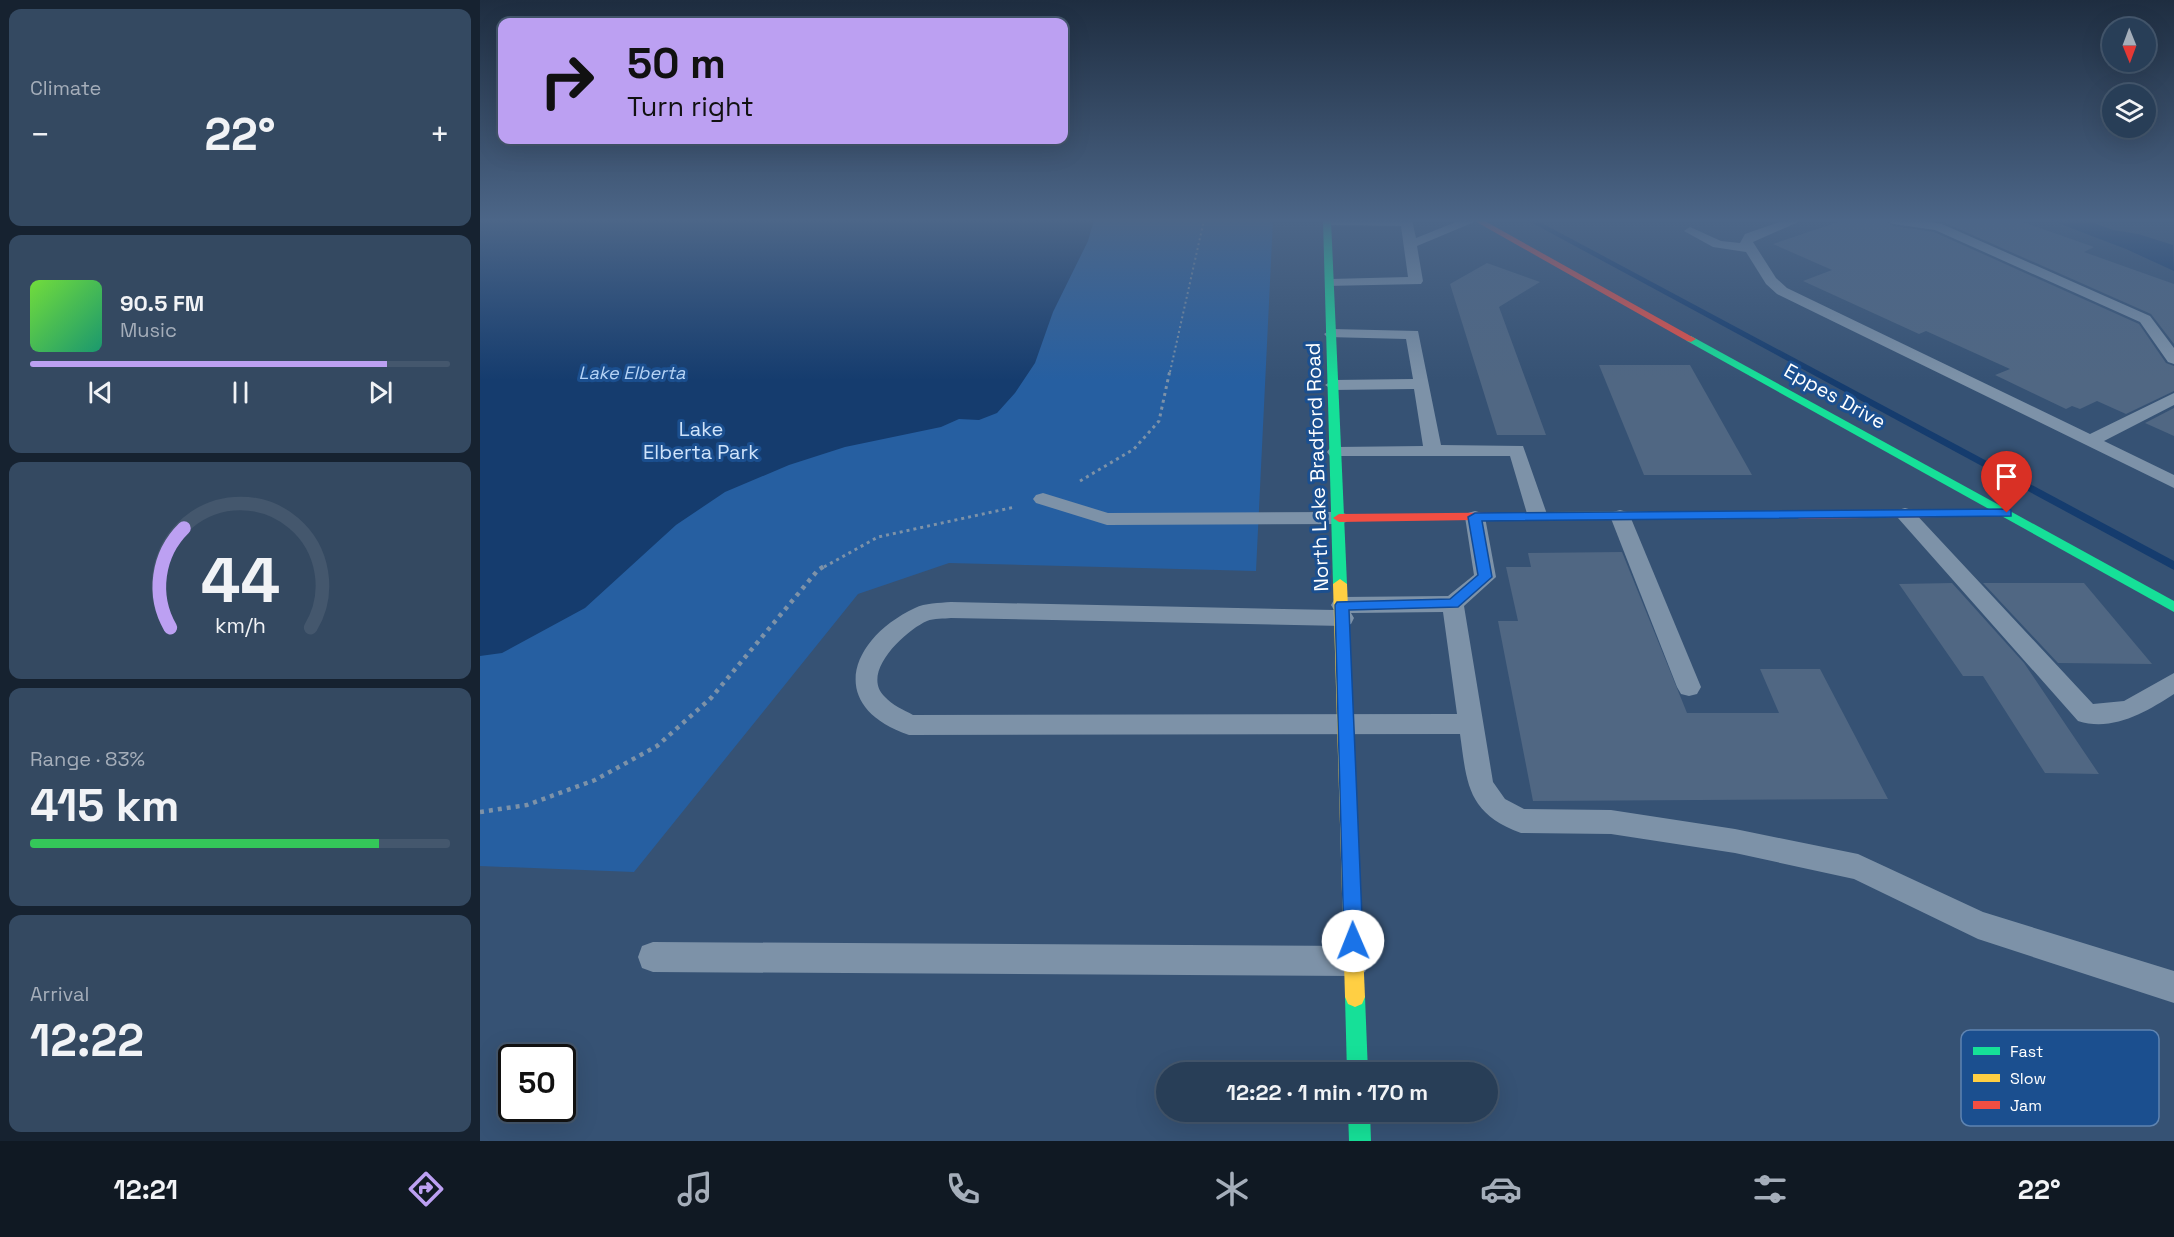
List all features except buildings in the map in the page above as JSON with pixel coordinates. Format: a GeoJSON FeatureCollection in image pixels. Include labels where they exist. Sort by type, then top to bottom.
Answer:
{"type":"FeatureCollection","features":[{"type":"Feature","properties":{"kind":"street","name":"North Lake Bradford Road"},"geometry":{"type":"LineString","coordinates":[[1330,273],[1358,1062]]}},
{"type":"Feature","properties":{"kind":"street","name":"Eppes Drive"},"geometry":{"type":"LineString","coordinates":[[1572,273],[2174,607]]}},
{"type":"Feature","properties":{"kind":"street"},"geometry":{"type":"LineString","coordinates":[[1339,518],[2007,513]]}},
{"type":"Feature","properties":{"kind":"street"},"geometry":{"type":"LineString","coordinates":[[1359,1122],[1360,1141]]}},
{"type":"Feature","properties":{"kind":"lane"},"geometry":{"type":"LineString","coordinates":[[1330,283],[1416,281],[1415,273]]}},
{"type":"Feature","properties":{"kind":"lane"},"geometry":{"type":"LineString","coordinates":[[1766,273],[1782,291],[2174,482]]}},
{"type":"Feature","properties":{"kind":"lane"},"geometry":{"type":"LineString","coordinates":[[2042,273],[2145,319],[2174,359]]}},
{"type":"Feature","properties":{"kind":"lane"},"geometry":{"type":"LineString","coordinates":[[1332,334],[1413,334],[1433,451]]}},
{"type":"Feature","properties":{"kind":"lane"},"geometry":{"type":"LineString","coordinates":[[1333,385],[1421,384]]}},
{"type":"Feature","properties":{"kind":"lane"},"geometry":{"type":"LineString","coordinates":[[2090,441],[2174,398]]}},
{"type":"Feature","properties":{"kind":"lane"},"geometry":{"type":"LineString","coordinates":[[1336,452],[1517,450],[1538,517]]}},
{"type":"Feature","properties":{"kind":"lane"},"geometry":{"type":"LineString","coordinates":[[1043,499],[1107,519],[1339,518]]}},
{"type":"Feature","properties":{"kind":"lane"},"geometry":{"type":"LineString","coordinates":[[1905,514],[2087,714],[2129,710],[2174,682]]}},
{"type":"Feature","properties":{"kind":"lane"},"geometry":{"type":"LineString","coordinates":[[1620,516],[1689,687]]}},
{"type":"Feature","properties":{"kind":"lane"},"geometry":{"type":"LineString","coordinates":[[1470,724],[909,725],[873,702],[867,683],[870,658],[892,633],[923,613],[951,610],[1342,612],[1453,604],[1485,577],[1475,517]]}},
{"type":"Feature","properties":{"kind":"lane"},"geometry":{"type":"LineString","coordinates":[[1453,604],[1479,785],[1496,807],[1521,821],[1611,822],[1735,841],[1858,867],[1978,925],[2174,987]]}},
{"type":"Feature","properties":{"kind":"lane"},"geometry":{"type":"LineString","coordinates":[[653,957],[1354,961]]}},
{"type":"Feature","properties":{"kind":"path"},"geometry":{"type":"LineString","coordinates":[[480,812],[527,805],[596,780],[657,746],[711,699],[818,570],[845,554],[878,537],[985,516],[1043,499],[1134,449],[1159,421],[1192,273]]}},
{"type":"Feature","properties":{"kind":"green space","name":"Lake Elberta Park"},"geometry":{"type":"Polygon","coordinates":[[[480,273],[1270,273],[1256,571],[949,563],[858,594],[634,872],[480,866],[480,273]]]}},
{"type":"Feature","properties":{"kind":"water","name":"Lake Elberta"},"geometry":{"type":"Polygon","coordinates":[[[480,273],[1072,273],[1053,312],[1035,363],[1015,393],[997,413],[979,420],[959,419],[941,427],[845,447],[789,465],[725,492],[676,525],[585,608],[502,653],[480,656],[480,273]]]}},
{"type":"Feature","properties":{"kind":"waterway"},"geometry":{"type":"LineString","coordinates":[[1629,273],[2174,566]]}},
{"type":"Feature","properties":{"kind":"traffic: fast"},"geometry":{"type":"LineString","coordinates":[[1329,273],[1340,584]]}},
{"type":"Feature","properties":{"kind":"traffic: fast"},"geometry":{"type":"LineString","coordinates":[[1691,339],[2174,607]]}},
{"type":"Feature","properties":{"kind":"traffic: fast"},"geometry":{"type":"LineString","coordinates":[[1355,997],[1358,1062]]}},
{"type":"Feature","properties":{"kind":"traffic: fast"},"geometry":{"type":"LineString","coordinates":[[1359,1122],[1360,1141]]}},
{"type":"Feature","properties":{"kind":"traffic: slow"},"geometry":{"type":"LineString","coordinates":[[1545,516],[1799,515]]}},
{"type":"Feature","properties":{"kind":"traffic: slow"},"geometry":{"type":"LineString","coordinates":[[1340,584],[1355,997]]}},
{"type":"Feature","properties":{"kind":"traffic: jam"},"geometry":{"type":"LineString","coordinates":[[1573,273],[1691,339]]}},
{"type":"Feature","properties":{"kind":"traffic: jam"},"geometry":{"type":"LineString","coordinates":[[1799,515],[2003,513]]}},
{"type":"Feature","properties":{"kind":"traffic: jam"},"geometry":{"type":"LineString","coordinates":[[1339,518],[1545,516]]}},
{"type":"Feature","properties":{"kind":"route"},"geometry":{"type":"LineString","coordinates":[[1353,941],[1342,605],[1453,604],[1485,577],[1475,517],[2007,513]]}}]}
